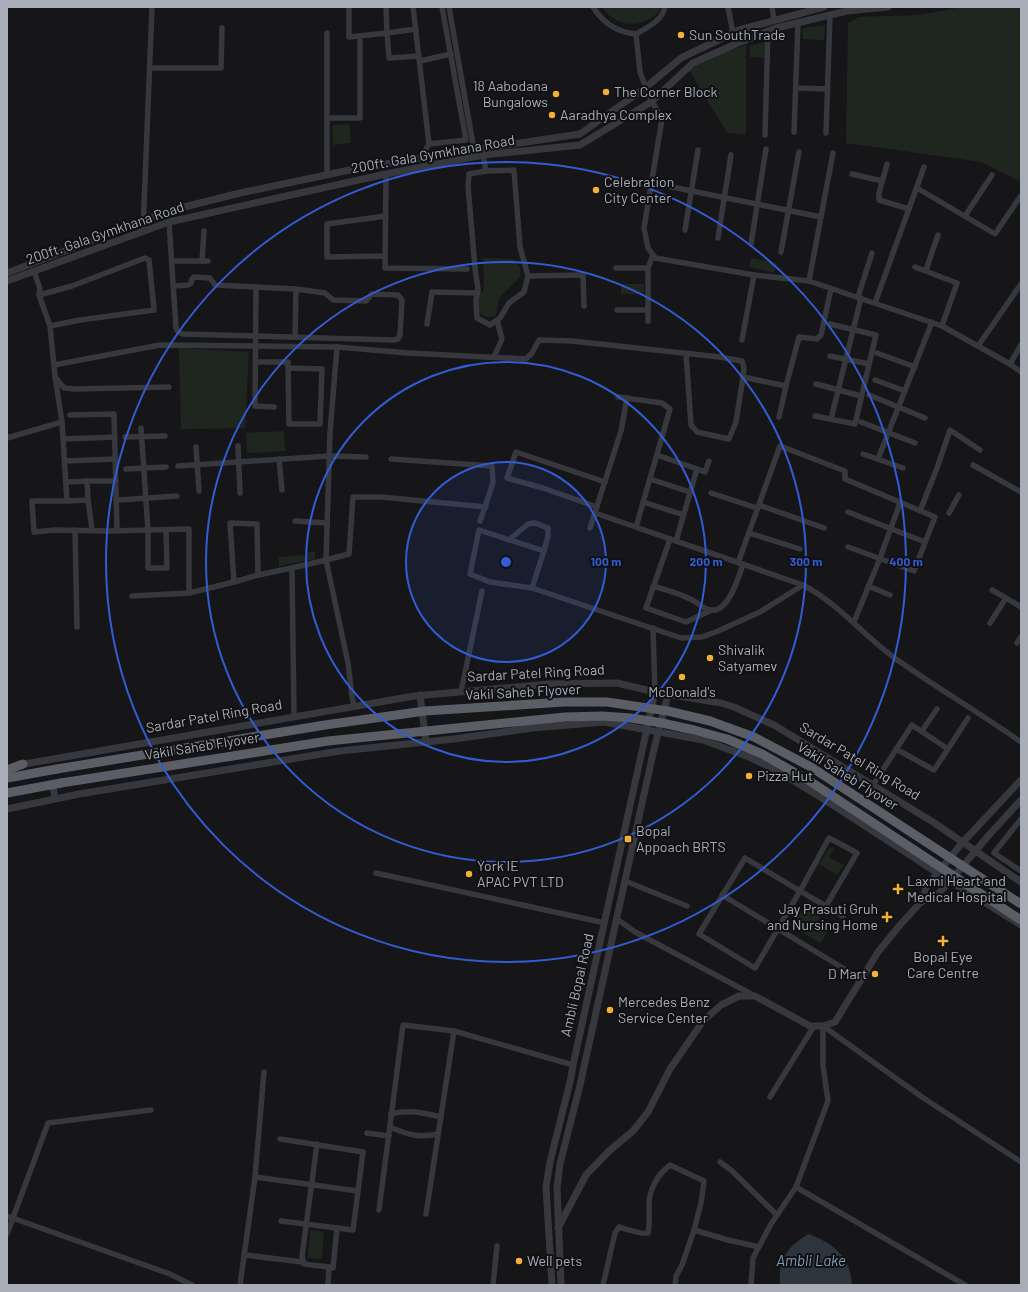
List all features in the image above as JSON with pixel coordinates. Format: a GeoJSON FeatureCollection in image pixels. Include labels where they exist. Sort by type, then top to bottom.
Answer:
{"type":"FeatureCollection","features":[{"type":"Feature","properties":{"kind":"highway","name":"Vakil Saheb Flyover"},"geometry":{"type":"LineString","coordinates":[[53,770],[309,728],[425,711],[564,702],[607,702],[668,711],[710,721],[754,737],[811,767],[1021,904]]}},
{"type":"Feature","properties":{"kind":"highway","name":"Vakil Saheb Flyover"},"geometry":{"type":"LineString","coordinates":[[57,784],[328,741],[565,716],[631,718],[694,730],[727,740],[762,754],[808,780],[1021,920]]}},
{"type":"Feature","properties":{"kind":"highway"},"geometry":{"type":"LineString","coordinates":[[7,768],[23,764]]}},
{"type":"Feature","properties":{"kind":"highway"},"geometry":{"type":"LineString","coordinates":[[7,778],[53,770]]}},
{"type":"Feature","properties":{"kind":"highway"},"geometry":{"type":"LineString","coordinates":[[7,792],[57,784]]}},
{"type":"Feature","properties":{"kind":"street"},"geometry":{"type":"LineString","coordinates":[[143,231],[152,7]]}},
{"type":"Feature","properties":{"kind":"street"},"geometry":{"type":"LineString","coordinates":[[349,7],[349,37],[416,29]]}},
{"type":"Feature","properties":{"kind":"street"},"geometry":{"type":"LineString","coordinates":[[386,7],[389,58],[419,58],[451,54]]}},
{"type":"Feature","properties":{"kind":"street"},"geometry":{"type":"LineString","coordinates":[[413,7],[429,144],[426,149],[426,157]]}},
{"type":"Feature","properties":{"kind":"street"},"geometry":{"type":"LineString","coordinates":[[429,144],[466,140],[442,7]]}},
{"type":"Feature","properties":{"kind":"street"},"geometry":{"type":"LineString","coordinates":[[449,7],[474,150]]}},
{"type":"Feature","properties":{"kind":"street"},"geometry":{"type":"LineString","coordinates":[[593,7],[608,25],[626,33],[636,34],[656,23],[665,7]]}},
{"type":"Feature","properties":{"kind":"street"},"geometry":{"type":"LineString","coordinates":[[728,7],[732,33]]}},
{"type":"Feature","properties":{"kind":"street"},"geometry":{"type":"LineString","coordinates":[[772,7],[774,20]]}},
{"type":"Feature","properties":{"kind":"street","name":"200ft. Gala Gymkhana Road"},"geometry":{"type":"LineString","coordinates":[[7,281],[169,222],[386,174],[482,155],[580,145],[651,102],[693,63],[768,30],[830,15],[888,7]]}},
{"type":"Feature","properties":{"kind":"street"},"geometry":{"type":"LineString","coordinates":[[7,272],[172,210],[240,193],[426,157],[580,134],[646,88],[681,58],[732,33],[819,8]]}},
{"type":"Feature","properties":{"kind":"street"},"geometry":{"type":"LineString","coordinates":[[826,133],[830,15]]}},
{"type":"Feature","properties":{"kind":"street"},"geometry":{"type":"LineString","coordinates":[[794,132],[798,22]]}},
{"type":"Feature","properties":{"kind":"street"},"geometry":{"type":"LineString","coordinates":[[150,68],[221,68],[222,28]]}},
{"type":"Feature","properties":{"kind":"street"},"geometry":{"type":"LineString","coordinates":[[765,135],[768,30]]}},
{"type":"Feature","properties":{"kind":"street"},"geometry":{"type":"LineString","coordinates":[[327,33],[327,175]]}},
{"type":"Feature","properties":{"kind":"street"},"geometry":{"type":"LineString","coordinates":[[636,34],[640,72],[651,102],[662,119],[644,228],[648,248],[655,258],[754,275],[809,281],[942,326],[1010,364],[1021,372]]}},
{"type":"Feature","properties":{"kind":"street"},"geometry":{"type":"LineString","coordinates":[[327,118],[360,118],[360,41]]}},
{"type":"Feature","properties":{"kind":"street"},"geometry":{"type":"LineString","coordinates":[[796,88],[827,89]]}},
{"type":"Feature","properties":{"kind":"street"},"geometry":{"type":"LineString","coordinates":[[684,230],[698,150]]}},
{"type":"Feature","properties":{"kind":"street"},"geometry":{"type":"LineString","coordinates":[[751,244],[766,150]]}},
{"type":"Feature","properties":{"kind":"street"},"geometry":{"type":"LineString","coordinates":[[781,252],[800,152]]}},
{"type":"Feature","properties":{"kind":"street"},"geometry":{"type":"LineString","coordinates":[[809,281],[833,153]]}},
{"type":"Feature","properties":{"kind":"street"},"geometry":{"type":"LineString","coordinates":[[718,238],[731,154]]}},
{"type":"Feature","properties":{"kind":"street"},"geometry":{"type":"LineString","coordinates":[[482,155],[486,170]]}},
{"type":"Feature","properties":{"kind":"street"},"geometry":{"type":"LineString","coordinates":[[887,164],[879,193],[879,200],[909,209]]}},
{"type":"Feature","properties":{"kind":"street"},"geometry":{"type":"LineString","coordinates":[[875,303],[924,167]]}},
{"type":"Feature","properties":{"kind":"street"},"geometry":{"type":"LineString","coordinates":[[486,170],[514,170],[520,247],[528,276],[524,292],[509,303],[500,318],[490,325],[477,318],[476,301],[478,289],[468,186],[469,174],[486,170]]}},
{"type":"Feature","properties":{"kind":"street"},"geometry":{"type":"LineString","coordinates":[[386,174],[385,268],[467,269]]}},
{"type":"Feature","properties":{"kind":"street"},"geometry":{"type":"LineString","coordinates":[[852,174],[882,181]]}},
{"type":"Feature","properties":{"kind":"street"},"geometry":{"type":"LineString","coordinates":[[965,216],[992,175]]}},
{"type":"Feature","properties":{"kind":"street"},"geometry":{"type":"LineString","coordinates":[[652,183],[821,217]]}},
{"type":"Feature","properties":{"kind":"street"},"geometry":{"type":"LineString","coordinates":[[916,188],[995,234],[1020,197]]}},
{"type":"Feature","properties":{"kind":"street"},"geometry":{"type":"LineString","coordinates":[[386,216],[327,224],[327,257],[386,256]]}},
{"type":"Feature","properties":{"kind":"street"},"geometry":{"type":"LineString","coordinates":[[169,222],[172,261],[173,286],[176,328],[178,332],[183,334],[393,340],[398,339],[400,335],[402,300],[398,295],[372,294],[366,301],[333,300],[325,293],[296,289],[215,285],[210,278],[194,277],[188,285],[173,286]]}},
{"type":"Feature","properties":{"kind":"street"},"geometry":{"type":"LineString","coordinates":[[172,261],[205,261],[204,231]]}},
{"type":"Feature","properties":{"kind":"street"},"geometry":{"type":"LineString","coordinates":[[926,270],[938,235]]}},
{"type":"Feature","properties":{"kind":"street"},"geometry":{"type":"LineString","coordinates":[[831,419],[853,330],[859,298],[872,253]]}},
{"type":"Feature","properties":{"kind":"street"},"geometry":{"type":"LineString","coordinates":[[648,321],[648,268],[653,255]]}},
{"type":"Feature","properties":{"kind":"street"},"geometry":{"type":"LineString","coordinates":[[39,294],[72,286],[145,258],[149,260],[154,310],[80,320],[50,326]]}},
{"type":"Feature","properties":{"kind":"street"},"geometry":{"type":"LineString","coordinates":[[915,267],[957,283],[942,326]]}},
{"type":"Feature","properties":{"kind":"street"},"geometry":{"type":"LineString","coordinates":[[616,268],[648,268]]}},
{"type":"Feature","properties":{"kind":"street"},"geometry":{"type":"LineString","coordinates":[[34,271],[40,289],[39,294],[50,326],[64,439],[67,501]]}},
{"type":"Feature","properties":{"kind":"street"},"geometry":{"type":"LineString","coordinates":[[528,276],[583,275],[584,306]]}},
{"type":"Feature","properties":{"kind":"street"},"geometry":{"type":"LineString","coordinates":[[742,340],[754,275]]}},
{"type":"Feature","properties":{"kind":"street"},"geometry":{"type":"LineString","coordinates":[[978,346],[1021,284]]}},
{"type":"Feature","properties":{"kind":"street"},"geometry":{"type":"LineString","coordinates":[[256,287],[255,406],[274,407]]}},
{"type":"Feature","properties":{"kind":"street"},"geometry":{"type":"LineString","coordinates":[[295,337],[296,289]]}},
{"type":"Feature","properties":{"kind":"street"},"geometry":{"type":"LineString","coordinates":[[779,417],[799,337],[817,339],[821,335],[831,289]]}},
{"type":"Feature","properties":{"kind":"street"},"geometry":{"type":"LineString","coordinates":[[427,324],[432,292],[478,293]]}},
{"type":"Feature","properties":{"kind":"street"},"geometry":{"type":"LineString","coordinates":[[617,310],[648,310]]}},
{"type":"Feature","properties":{"kind":"street"},"geometry":{"type":"LineString","coordinates":[[494,357],[502,339],[497,320]]}},
{"type":"Feature","properties":{"kind":"street"},"geometry":{"type":"LineString","coordinates":[[878,459],[932,322]]}},
{"type":"Feature","properties":{"kind":"street"},"geometry":{"type":"LineString","coordinates":[[815,416],[855,424],[876,335],[830,324]]}},
{"type":"Feature","properties":{"kind":"street"},"geometry":{"type":"LineString","coordinates":[[54,365],[160,345],[336,347],[408,353],[526,359],[532,353],[539,340],[572,341],[686,353],[742,361],[744,368],[736,422],[729,439],[697,432],[691,425],[686,353]]}},
{"type":"Feature","properties":{"kind":"street"},"geometry":{"type":"LineString","coordinates":[[1010,364],[1021,345]]}},
{"type":"Feature","properties":{"kind":"street"},"geometry":{"type":"LineString","coordinates":[[336,347],[329,456],[326,560],[348,663],[354,706]]}},
{"type":"Feature","properties":{"kind":"street"},"geometry":{"type":"LineString","coordinates":[[878,353],[915,367]]}},
{"type":"Feature","properties":{"kind":"street"},"geometry":{"type":"LineString","coordinates":[[830,356],[869,364]]}},
{"type":"Feature","properties":{"kind":"street"},"geometry":{"type":"LineString","coordinates":[[256,362],[288,362],[289,424],[320,424],[322,369],[289,368]]}},
{"type":"Feature","properties":{"kind":"street"},"geometry":{"type":"LineString","coordinates":[[55,376],[64,388],[169,388]]}},
{"type":"Feature","properties":{"kind":"street"},"geometry":{"type":"LineString","coordinates":[[743,377],[786,386]]}},
{"type":"Feature","properties":{"kind":"street"},"geometry":{"type":"LineString","coordinates":[[875,380],[905,391]]}},
{"type":"Feature","properties":{"kind":"street"},"geometry":{"type":"LineString","coordinates":[[816,384],[861,396]]}},
{"type":"Feature","properties":{"kind":"street"},"geometry":{"type":"LineString","coordinates":[[869,395],[925,418]]}},
{"type":"Feature","properties":{"kind":"street"},"geometry":{"type":"LineString","coordinates":[[618,398],[662,403],[670,409],[636,527]]}},
{"type":"Feature","properties":{"kind":"street"},"geometry":{"type":"LineString","coordinates":[[590,528],[621,431],[627,398]]}},
{"type":"Feature","properties":{"kind":"street"},"geometry":{"type":"LineString","coordinates":[[70,415],[114,414],[117,531]]}},
{"type":"Feature","properties":{"kind":"street"},"geometry":{"type":"LineString","coordinates":[[7,438],[62,422]]}},
{"type":"Feature","properties":{"kind":"street"},"geometry":{"type":"LineString","coordinates":[[860,422],[914,443]]}},
{"type":"Feature","properties":{"kind":"street"},"geometry":{"type":"LineString","coordinates":[[140,428],[148,530],[148,568],[167,568],[166,530]]}},
{"type":"Feature","properties":{"kind":"street"},"geometry":{"type":"LineString","coordinates":[[920,511],[950,430],[980,450]]}},
{"type":"Feature","properties":{"kind":"street"},"geometry":{"type":"LineString","coordinates":[[125,437],[165,436]]}},
{"type":"Feature","properties":{"kind":"street"},"geometry":{"type":"LineString","coordinates":[[64,439],[115,437]]}},
{"type":"Feature","properties":{"kind":"street"},"geometry":{"type":"LineString","coordinates":[[238,446],[240,493]]}},
{"type":"Feature","properties":{"kind":"street"},"geometry":{"type":"LineString","coordinates":[[697,469],[684,515],[653,586],[646,608],[686,622],[720,608],[731,596],[749,533],[780,446],[845,471],[845,479],[935,517],[914,572],[848,547]]}},
{"type":"Feature","properties":{"kind":"street"},"geometry":{"type":"LineString","coordinates":[[196,447],[199,491]]}},
{"type":"Feature","properties":{"kind":"street"},"geometry":{"type":"LineString","coordinates":[[596,507],[543,488],[507,478],[516,452],[605,482]]}},
{"type":"Feature","properties":{"kind":"street"},"geometry":{"type":"LineString","coordinates":[[863,454],[903,468]]}},
{"type":"Feature","properties":{"kind":"street"},"geometry":{"type":"LineString","coordinates":[[178,466],[329,456],[366,457]]}},
{"type":"Feature","properties":{"kind":"street"},"geometry":{"type":"LineString","coordinates":[[657,456],[706,472],[709,461]]}},
{"type":"Feature","properties":{"kind":"street"},"geometry":{"type":"LineString","coordinates":[[65,461],[115,458]]}},
{"type":"Feature","properties":{"kind":"street"},"geometry":{"type":"LineString","coordinates":[[279,459],[282,490]]}},
{"type":"Feature","properties":{"kind":"street"},"geometry":{"type":"LineString","coordinates":[[391,459],[492,466],[493,483],[480,521]]}},
{"type":"Feature","properties":{"kind":"street"},"geometry":{"type":"LineString","coordinates":[[973,465],[1021,492]]}},
{"type":"Feature","properties":{"kind":"street"},"geometry":{"type":"LineString","coordinates":[[126,469],[166,467]]}},
{"type":"Feature","properties":{"kind":"street"},"geometry":{"type":"LineString","coordinates":[[650,479],[690,492]]}},
{"type":"Feature","properties":{"kind":"street"},"geometry":{"type":"LineString","coordinates":[[87,481],[92,530]]}},
{"type":"Feature","properties":{"kind":"street"},"geometry":{"type":"LineString","coordinates":[[67,482],[116,481]]}},
{"type":"Feature","properties":{"kind":"street"},"geometry":{"type":"LineString","coordinates":[[711,493],[824,528]]}},
{"type":"Feature","properties":{"kind":"street"},"geometry":{"type":"LineString","coordinates":[[949,513],[959,495]]}},
{"type":"Feature","properties":{"kind":"street"},"geometry":{"type":"LineString","coordinates":[[119,500],[177,496]]}},
{"type":"Feature","properties":{"kind":"street"},"geometry":{"type":"LineString","coordinates":[[132,596],[189,592],[349,554],[353,497],[381,497],[486,506]]}},
{"type":"Feature","properties":{"kind":"street"},"geometry":{"type":"LineString","coordinates":[[88,500],[32,501],[34,532],[75,530],[117,531],[189,529],[189,592]]}},
{"type":"Feature","properties":{"kind":"street"},"geometry":{"type":"LineString","coordinates":[[643,502],[684,515]]}},
{"type":"Feature","properties":{"kind":"street"},"geometry":{"type":"LineString","coordinates":[[854,622],[900,503]]}},
{"type":"Feature","properties":{"kind":"street"},"geometry":{"type":"LineString","coordinates":[[848,512],[926,542]]}},
{"type":"Feature","properties":{"kind":"street"},"geometry":{"type":"LineString","coordinates":[[595,513],[803,585],[814,591],[854,622],[895,658],[1021,742]]}},
{"type":"Feature","properties":{"kind":"street"},"geometry":{"type":"LineString","coordinates":[[295,521],[327,523]]}},
{"type":"Feature","properties":{"kind":"street"},"geometry":{"type":"LineString","coordinates":[[509,540],[528,524],[535,522],[548,528],[548,536],[532,588]]}},
{"type":"Feature","properties":{"kind":"street"},"geometry":{"type":"LineString","coordinates":[[234,582],[230,523],[256,524],[258,575]]}},
{"type":"Feature","properties":{"kind":"street"},"geometry":{"type":"LineString","coordinates":[[75,530],[77,627]]}},
{"type":"Feature","properties":{"kind":"street"},"geometry":{"type":"LineString","coordinates":[[544,551],[479,530],[470,574],[490,582],[532,588],[682,638],[702,637],[718,631],[760,612],[803,585]]}},
{"type":"Feature","properties":{"kind":"street"},"geometry":{"type":"LineString","coordinates":[[749,533],[800,549]]}},
{"type":"Feature","properties":{"kind":"street"},"geometry":{"type":"LineString","coordinates":[[292,568],[294,716]]}},
{"type":"Feature","properties":{"kind":"street"},"geometry":{"type":"LineString","coordinates":[[653,586],[694,600],[699,606],[712,610]]}},
{"type":"Feature","properties":{"kind":"street"},"geometry":{"type":"LineString","coordinates":[[868,586],[890,595]]}},
{"type":"Feature","properties":{"kind":"street"},"geometry":{"type":"LineString","coordinates":[[992,590],[1021,607]]}},
{"type":"Feature","properties":{"kind":"street"},"geometry":{"type":"LineString","coordinates":[[461,692],[482,591]]}},
{"type":"Feature","properties":{"kind":"street"},"geometry":{"type":"LineString","coordinates":[[990,623],[1006,598]]}},
{"type":"Feature","properties":{"kind":"street"},"geometry":{"type":"LineString","coordinates":[[653,628],[656,692]]}},
{"type":"Feature","properties":{"kind":"street"},"geometry":{"type":"LineString","coordinates":[[1017,643],[1021,637]]}},
{"type":"Feature","properties":{"kind":"street","name":"Sardar Patel Ring Road"},"geometry":{"type":"LineString","coordinates":[[23,764],[420,695],[549,684],[617,683],[656,692],[721,703],[759,717],[873,785],[963,842],[1021,882]]}},
{"type":"Feature","properties":{"kind":"street","name":"Ambli Bopal Road"},"geometry":{"type":"LineString","coordinates":[[552,1285],[546,1187],[550,1162],[571,1078],[656,692]]}},
{"type":"Feature","properties":{"kind":"street","name":"Ambli Bopal Road"},"geometry":{"type":"LineString","coordinates":[[561,1285],[557,1188],[560,1164],[580,1085],[658,732],[668,694]]}},
{"type":"Feature","properties":{"kind":"street"},"geometry":{"type":"LineString","coordinates":[[420,695],[426,742]]}},
{"type":"Feature","properties":{"kind":"street"},"geometry":{"type":"LineString","coordinates":[[922,732],[936,708]]}},
{"type":"Feature","properties":{"kind":"street"},"geometry":{"type":"LineString","coordinates":[[896,749],[934,770],[968,718]]}},
{"type":"Feature","properties":{"kind":"street"},"geometry":{"type":"LineString","coordinates":[[7,809],[55,799],[340,751],[426,742],[532,728],[604,722],[703,740],[749,757],[780,773],[844,812],[1021,925]]}},
{"type":"Feature","properties":{"kind":"street"},"geometry":{"type":"LineString","coordinates":[[873,785],[912,725],[948,748]]}},
{"type":"Feature","properties":{"kind":"street"},"geometry":{"type":"LineString","coordinates":[[48,760],[53,770]]}},
{"type":"Feature","properties":{"kind":"street"},"geometry":{"type":"LineString","coordinates":[[921,902],[927,886],[963,842],[1021,780]]}},
{"type":"Feature","properties":{"kind":"street"},"geometry":{"type":"LineString","coordinates":[[55,799],[57,784]]}},
{"type":"Feature","properties":{"kind":"street"},"geometry":{"type":"LineString","coordinates":[[617,919],[635,932],[810,1026],[823,1026],[835,1022],[861,979],[887,942],[914,909],[921,902],[939,893],[1021,800]]}},
{"type":"Feature","properties":{"kind":"street"},"geometry":{"type":"LineString","coordinates":[[1021,819],[994,853],[1021,870]]}},
{"type":"Feature","properties":{"kind":"street"},"geometry":{"type":"LineString","coordinates":[[826,906],[857,853],[829,838],[800,892],[755,968],[699,934],[745,858],[800,892],[844,916]]}},
{"type":"Feature","properties":{"kind":"street"},"geometry":{"type":"LineString","coordinates":[[376,873],[605,923]]}},
{"type":"Feature","properties":{"kind":"street"},"geometry":{"type":"LineString","coordinates":[[625,881],[687,906]]}},
{"type":"Feature","properties":{"kind":"street"},"geometry":{"type":"LineString","coordinates":[[722,895],[861,979]]}},
{"type":"Feature","properties":{"kind":"street"},"geometry":{"type":"LineString","coordinates":[[558,1228],[586,1175],[609,1151],[633,1131],[648,1112],[670,1069],[703,1021],[720,1005],[739,996],[755,996]]}},
{"type":"Feature","properties":{"kind":"street"},"geometry":{"type":"LineString","coordinates":[[379,1210],[403,1025],[454,1031],[573,1066]]}},
{"type":"Feature","properties":{"kind":"street"},"geometry":{"type":"LineString","coordinates":[[770,1097],[814,1026]]}},
{"type":"Feature","properties":{"kind":"street"},"geometry":{"type":"LineString","coordinates":[[823,1026],[922,1097],[1021,1162]]}},
{"type":"Feature","properties":{"kind":"street"},"geometry":{"type":"LineString","coordinates":[[751,1285],[753,1258],[777,1215],[796,1187],[828,1102],[823,1065],[823,1026]]}},
{"type":"Feature","properties":{"kind":"street"},"geometry":{"type":"LineString","coordinates":[[426,1214],[454,1031]]}},
{"type":"Feature","properties":{"kind":"street"},"geometry":{"type":"LineString","coordinates":[[240,1285],[255,1177],[264,1072]]}},
{"type":"Feature","properties":{"kind":"street"},"geometry":{"type":"LineString","coordinates":[[7,1234],[48,1123],[151,1110]]}},
{"type":"Feature","properties":{"kind":"street"},"geometry":{"type":"LineString","coordinates":[[391,1114],[407,1111],[441,1117]]}},
{"type":"Feature","properties":{"kind":"street"},"geometry":{"type":"LineString","coordinates":[[390,1127],[416,1136],[438,1134]]}},
{"type":"Feature","properties":{"kind":"street"},"geometry":{"type":"LineString","coordinates":[[367,1133],[389,1136]]}},
{"type":"Feature","properties":{"kind":"street"},"geometry":{"type":"LineString","coordinates":[[280,1139],[363,1152],[353,1230],[281,1221]]}},
{"type":"Feature","properties":{"kind":"street"},"geometry":{"type":"LineString","coordinates":[[302,1262],[317,1144]]}},
{"type":"Feature","properties":{"kind":"street"},"geometry":{"type":"LineString","coordinates":[[720,1162],[731,1170],[777,1215]]}},
{"type":"Feature","properties":{"kind":"street"},"geometry":{"type":"LineString","coordinates":[[602,1285],[615,1233],[618,1228],[643,1234],[648,1233],[651,1222],[649,1207],[652,1187],[663,1171],[670,1166],[704,1181],[701,1203],[694,1230],[682,1265],[676,1276],[675,1285]]}},
{"type":"Feature","properties":{"kind":"street"},"geometry":{"type":"LineString","coordinates":[[255,1177],[358,1191]]}},
{"type":"Feature","properties":{"kind":"street"},"geometry":{"type":"LineString","coordinates":[[796,1187],[965,1285]]}},
{"type":"Feature","properties":{"kind":"street"},"geometry":{"type":"LineString","coordinates":[[7,1216],[170,1274],[192,1285]]}},
{"type":"Feature","properties":{"kind":"street"},"geometry":{"type":"LineString","coordinates":[[245,1254],[302,1262],[306,1265],[333,1268],[337,1228]]}},
{"type":"Feature","properties":{"kind":"street"},"geometry":{"type":"LineString","coordinates":[[694,1230],[759,1247]]}},
{"type":"Feature","properties":{"kind":"street"},"geometry":{"type":"LineString","coordinates":[[492,1285],[497,1246]]}},
{"type":"Feature","properties":{"kind":"street"},"geometry":{"type":"LineString","coordinates":[[328,1285],[329,1268]]}},
{"type":"Feature","properties":{"kind":"shaded area"},"geometry":{"type":"Polygon","coordinates":[[[602,7],[661,7],[657,14],[644,22],[631,24],[617,21],[606,13],[602,7]]]}},
{"type":"Feature","properties":{"kind":"shaded area"},"geometry":{"type":"Polygon","coordinates":[[[962,7],[1021,7],[1021,182],[981,162],[846,143],[848,23],[859,17],[919,15],[962,7]]]}},
{"type":"Feature","properties":{"kind":"shaded area"},"geometry":{"type":"Polygon","coordinates":[[[825,25],[824,40],[803,39],[802,28],[825,25]]]}},
{"type":"Feature","properties":{"kind":"shaded area"},"geometry":{"type":"Polygon","coordinates":[[[765,42],[764,58],[750,57],[750,46],[765,42]]]}},
{"type":"Feature","properties":{"kind":"shaded area"},"geometry":{"type":"Polygon","coordinates":[[[746,45],[746,135],[727,133],[689,70],[710,59],[746,45]]]}},
{"type":"Feature","properties":{"kind":"shaded area"},"geometry":{"type":"Polygon","coordinates":[[[349,124],[351,143],[333,145],[332,125],[349,124]]]}},
{"type":"Feature","properties":{"kind":"shaded area"},"geometry":{"type":"Polygon","coordinates":[[[483,258],[513,259],[520,267],[521,276],[499,298],[496,315],[491,317],[484,316],[480,312],[478,304],[484,287],[483,258]]]}},
{"type":"Feature","properties":{"kind":"shaded area"},"geometry":{"type":"Polygon","coordinates":[[[751,258],[776,263],[774,273],[749,267],[751,258]]]}},
{"type":"Feature","properties":{"kind":"shaded area"},"geometry":{"type":"Polygon","coordinates":[[[621,284],[644,284],[644,294],[621,294],[621,284]]]}},
{"type":"Feature","properties":{"kind":"shaded area"},"geometry":{"type":"Polygon","coordinates":[[[179,348],[249,352],[245,428],[181,429],[179,348]]]}},
{"type":"Feature","properties":{"kind":"shaded area"},"geometry":{"type":"Polygon","coordinates":[[[284,431],[285,451],[247,453],[246,433],[284,431]]]}},
{"type":"Feature","properties":{"kind":"shaded area"},"geometry":{"type":"Polygon","coordinates":[[[307,552],[315,552],[315,559],[279,566],[279,557],[307,555],[307,552]]]}},
{"type":"Feature","properties":{"kind":"shaded area"},"geometry":{"type":"Polygon","coordinates":[[[830,847],[834,849],[829,857],[844,865],[837,875],[819,864],[830,847]]]}},
{"type":"Feature","properties":{"kind":"shaded area"},"geometry":{"type":"Polygon","coordinates":[[[808,901],[824,910],[818,921],[829,928],[821,943],[793,927],[808,901]]]}},
{"type":"Feature","properties":{"kind":"shaded area"},"geometry":{"type":"Polygon","coordinates":[[[310,1230],[324,1232],[322,1259],[308,1258],[310,1230]]]}},
{"type":"Feature","properties":{"kind":"water","name":"Ambli Lake"},"geometry":{"type":"Polygon","coordinates":[[[809,1234],[821,1239],[833,1247],[843,1257],[850,1271],[852,1285],[780,1285],[780,1268],[785,1256],[795,1243],[809,1234]]]}},
{"type":"Feature","properties":{"kind":"place","name":"Sun SouthTrade"},"geometry":{"type":"Point","coordinates":[681,35]}},
{"type":"Feature","properties":{"kind":"place","name":"The Corner Block"},"geometry":{"type":"Point","coordinates":[606,92]}},
{"type":"Feature","properties":{"kind":"place","name":"18 Aabodana Bungalows"},"geometry":{"type":"Point","coordinates":[556,94]}},
{"type":"Feature","properties":{"kind":"place","name":"Aaradhya Complex"},"geometry":{"type":"Point","coordinates":[552,115]}},
{"type":"Feature","properties":{"kind":"place","name":"Celebration City Center"},"geometry":{"type":"Point","coordinates":[596,190]}},
{"type":"Feature","properties":{"kind":"place","name":"Shivalik Satyamev"},"geometry":{"type":"Point","coordinates":[710,658]}},
{"type":"Feature","properties":{"kind":"place","name":"McDonald's"},"geometry":{"type":"Point","coordinates":[682,677]}},
{"type":"Feature","properties":{"kind":"place","name":"Pizza Hut"},"geometry":{"type":"Point","coordinates":[749,776]}},
{"type":"Feature","properties":{"kind":"place","name":"Bopal Appoach BRTS"},"geometry":{"type":"Point","coordinates":[628,839]}},
{"type":"Feature","properties":{"kind":"place","name":"York IE APAC PVT LTD"},"geometry":{"type":"Point","coordinates":[469,874]}},
{"type":"Feature","properties":{"kind":"place","name":"Laxmi Heart and Medical Hospital"},"geometry":{"type":"Point","coordinates":[898,889]}},
{"type":"Feature","properties":{"kind":"place","name":"Jay Prasuti Gruh and Nursing Home"},"geometry":{"type":"Point","coordinates":[887,917]}},
{"type":"Feature","properties":{"kind":"place","name":"Bopal Eye Care Centre"},"geometry":{"type":"Point","coordinates":[943,941]}},
{"type":"Feature","properties":{"kind":"place","name":"D Mart"},"geometry":{"type":"Point","coordinates":[875,974]}},
{"type":"Feature","properties":{"kind":"place","name":"Mercedes Benz Service Center"},"geometry":{"type":"Point","coordinates":[610,1010]}},
{"type":"Feature","properties":{"kind":"place","name":"Well pets"},"geometry":{"type":"Point","coordinates":[519,1261]}}]}
